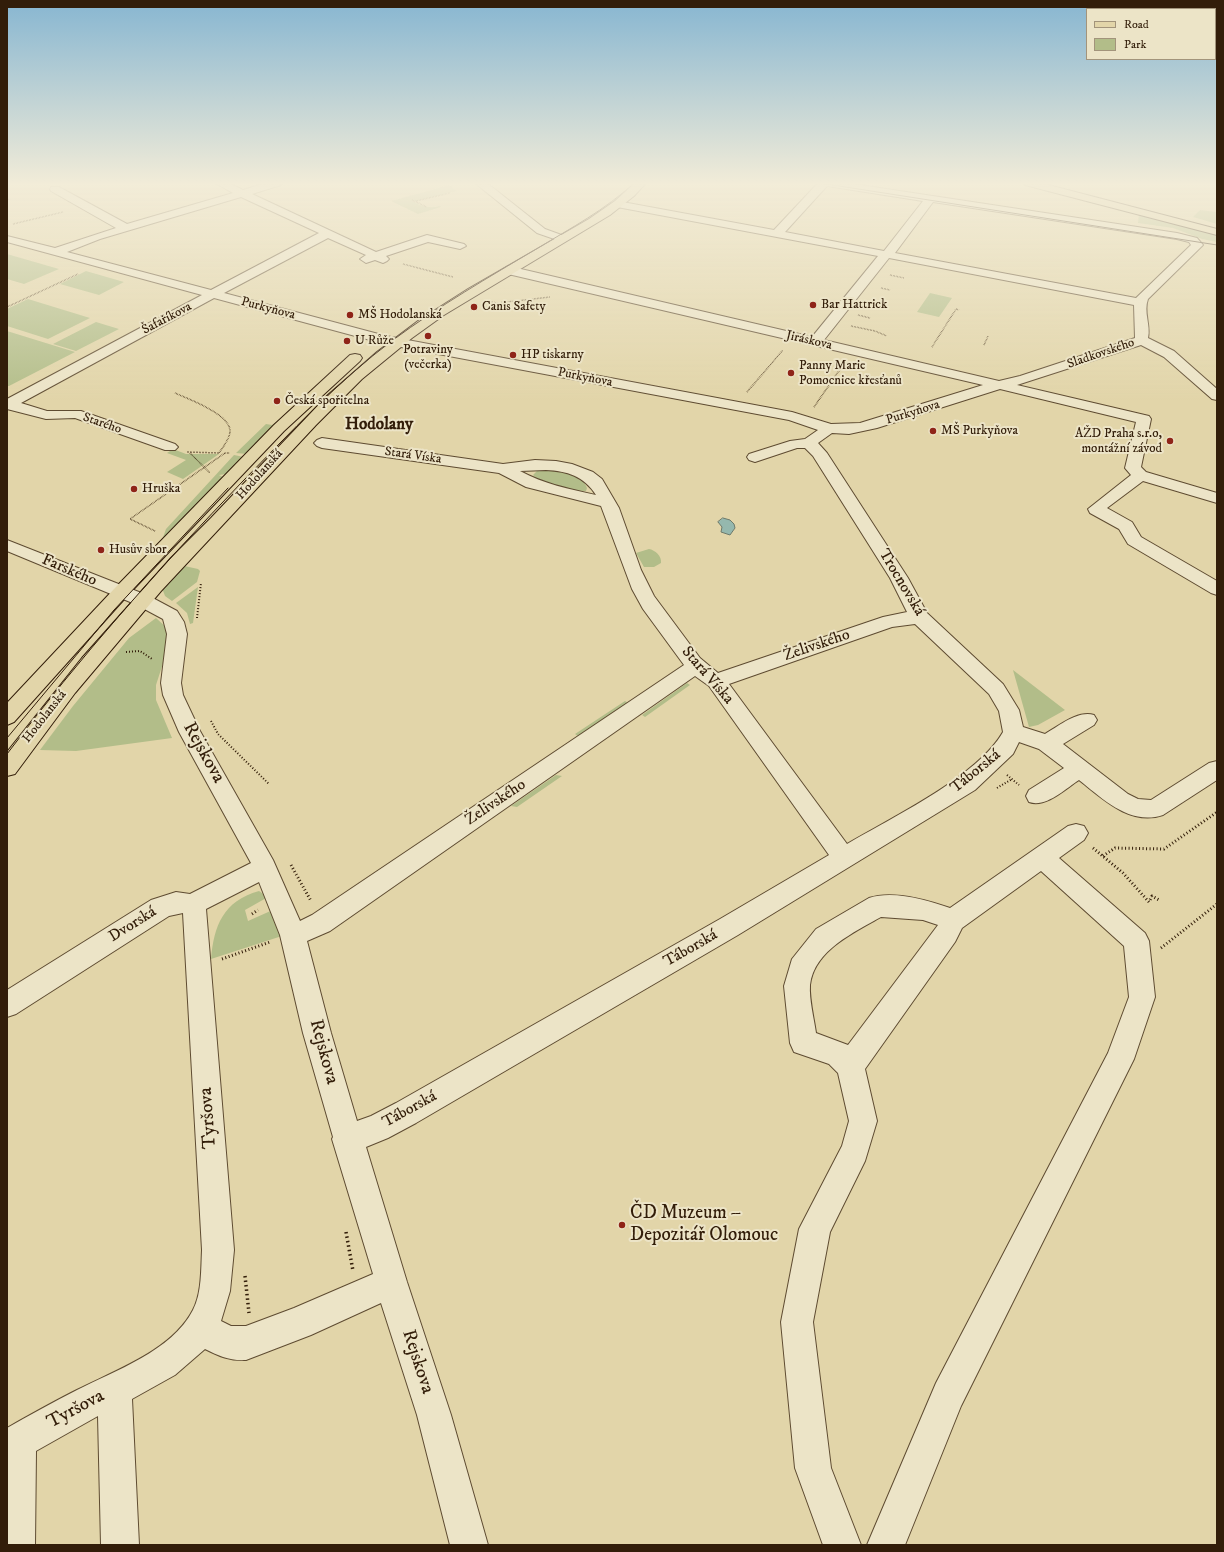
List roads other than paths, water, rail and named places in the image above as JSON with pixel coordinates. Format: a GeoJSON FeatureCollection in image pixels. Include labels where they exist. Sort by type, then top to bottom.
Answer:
{"type":"FeatureCollection","features":[{"type":"Feature","properties":{"kind":"main road"},"geometry":{"type":"LineString","coordinates":[[7,717],[32,688],[131,596],[279,428],[352,360],[446,291],[509,255]]}},
{"type":"Feature","properties":{"kind":"main road","name":"Hodolanská"},"geometry":{"type":"LineString","coordinates":[[7,768],[131,596],[178,561],[216,524],[314,417],[357,376],[398,343],[457,301],[534,255]]}},
{"type":"Feature","properties":{"kind":"street","name":"Purkyňova"},"geometry":{"type":"LineString","coordinates":[[68,255],[380,339],[792,416],[828,429],[853,429],[872,425],[999,385]]}},
{"type":"Feature","properties":{"kind":"street","name":"Šafaříkova"},"geometry":{"type":"LineString","coordinates":[[8,404],[284,255]]}},
{"type":"Feature","properties":{"kind":"street"},"geometry":{"type":"LineString","coordinates":[[369,255],[374,258],[381,255]]}},
{"type":"Feature","properties":{"kind":"street"},"geometry":{"type":"LineString","coordinates":[[872,255],[1140,302],[1173,266],[1186,255]]}},
{"type":"Feature","properties":{"kind":"street"},"geometry":{"type":"LineString","coordinates":[[815,342],[885,255]]}},
{"type":"Feature","properties":{"kind":"street","name":"Jiráskova"},"geometry":{"type":"LineString","coordinates":[[508,270],[1144,419],[1133,468],[1140,475]]}},
{"type":"Feature","properties":{"kind":"street","name":"Sladkovského"},"geometry":{"type":"LineString","coordinates":[[999,385],[1100,356],[1141,340],[1143,332],[1140,302]]}},
{"type":"Feature","properties":{"kind":"street"},"geometry":{"type":"LineString","coordinates":[[1141,340],[1169,354],[1191,371],[1217,396]]}},
{"type":"Feature","properties":{"kind":"street","name":"Starého"},"geometry":{"type":"LineString","coordinates":[[8,404],[46,415],[76,414],[170,447]]}},
{"type":"Feature","properties":{"kind":"street"},"geometry":{"type":"LineString","coordinates":[[755,457],[795,444],[810,443],[828,429]]}},
{"type":"Feature","properties":{"kind":"street","name":"Stará Víska"},"geometry":{"type":"LineString","coordinates":[[322,443],[503,469],[538,464],[564,467],[587,475],[603,492],[642,592],[696,666],[716,681],[844,858]]}},
{"type":"Feature","properties":{"kind":"street","name":"Trocnovská"},"geometry":{"type":"LineString","coordinates":[[810,443],[819,453],[899,578],[919,617],[996,689],[1009,710],[1014,732]]}},
{"type":"Feature","properties":{"kind":"street","name":"Stará Víska"},"geometry":{"type":"LineString","coordinates":[[503,469],[532,484],[551,490],[607,502]]}},
{"type":"Feature","properties":{"kind":"street"},"geometry":{"type":"LineString","coordinates":[[1217,498],[1140,475],[1096,509],[1126,526],[1134,540],[1217,589]]}},
{"type":"Feature","properties":{"kind":"street","name":"Farského"},"geometry":{"type":"LineString","coordinates":[[7,545],[131,596]]}},
{"type":"Feature","properties":{"kind":"street","name":"Rejskova"},"geometry":{"type":"LineString","coordinates":[[131,596],[170,615],[175,622],[176,634],[171,683],[173,695],[190,732],[276,863],[284,938],[317,1033],[391,1282],[434,1415],[469,1545]]}},
{"type":"Feature","properties":{"kind":"street","name":"Želivského"},"geometry":{"type":"LineString","coordinates":[[716,681],[890,621],[919,617]]}},
{"type":"Feature","properties":{"kind":"street","name":"Želivského"},"geometry":{"type":"LineString","coordinates":[[284,938],[321,923],[696,666]]}},
{"type":"Feature","properties":{"kind":"street"},"geometry":{"type":"LineString","coordinates":[[1047,743],[1086,720]]}},
{"type":"Feature","properties":{"kind":"street"},"geometry":{"type":"LineString","coordinates":[[1014,732],[1047,743],[1120,800],[1132,807],[1144,810],[1155,809],[1217,769]]}},
{"type":"Feature","properties":{"kind":"street","name":"Táborská"},"geometry":{"type":"LineString","coordinates":[[347,1138],[378,1128],[400,1116],[729,927],[967,784],[1005,748],[1014,732]]}},
{"type":"Feature","properties":{"kind":"street"},"geometry":{"type":"LineString","coordinates":[[1037,796],[1080,769]]}},
{"type":"Feature","properties":{"kind":"street"},"geometry":{"type":"LineString","coordinates":[[850,1066],[875,1029],[946,934],[953,920],[1042,857],[1083,840]]}},
{"type":"Feature","properties":{"kind":"street"},"geometry":{"type":"LineString","coordinates":[[886,1545],[948,1394],[1120,1058],[1142,997],[1136,941],[1042,857]]}},
{"type":"Feature","properties":{"kind":"street"},"geometry":{"type":"LineString","coordinates":[[191,905],[276,863]]}},
{"type":"Feature","properties":{"kind":"street","name":"Dvorská"},"geometry":{"type":"LineString","coordinates":[[7,1005],[160,908],[171,903],[179,902],[191,905]]}},
{"type":"Feature","properties":{"kind":"street","name":"Tyršova"},"geometry":{"type":"LineString","coordinates":[[12,1445],[148,1372],[168,1359],[185,1345],[201,1328],[213,1297],[216,1283],[218,1250],[199,967],[194,913],[191,905]]}},
{"type":"Feature","properties":{"kind":"street"},"geometry":{"type":"LineString","coordinates":[[842,1545],[813,1468],[797,1322],[815,1229],[855,1151],[863,1121],[850,1066],[837,1053],[804,1043],[797,986],[801,967],[825,937],[878,906],[923,909],[953,920]]}},
{"type":"Feature","properties":{"kind":"street"},"geometry":{"type":"LineString","coordinates":[[201,1328],[226,1342],[236,1344],[246,1343],[299,1323],[391,1282]]}},
{"type":"Feature","properties":{"kind":"street"},"geometry":{"type":"LineString","coordinates":[[114,1389],[120,1545]]}},
{"type":"Feature","properties":{"kind":"street"},"geometry":{"type":"LineString","coordinates":[[12,1445],[16,1545]]}},
{"type":"Feature","properties":{"kind":"water"},"geometry":{"type":"Polygon","coordinates":[[[723,518],[730,520],[734,524],[735,528],[730,535],[721,532],[722,527],[718,522],[723,518]]]}},
{"type":"Feature","properties":{"kind":"tram line"},"geometry":{"type":"LineString","coordinates":[[7,754],[63,683],[151,580],[243,481],[334,390],[353,372],[410,327],[464,292],[525,255]]}},
{"type":"Feature","properties":{"kind":"tram line"},"geometry":{"type":"LineString","coordinates":[[7,738],[114,610],[228,488]]}},
{"type":"Feature","properties":{"kind":"place","name":"Bar Hattrick"},"geometry":{"type":"Point","coordinates":[813,305]}},
{"type":"Feature","properties":{"kind":"place","name":"Canis Safety"},"geometry":{"type":"Point","coordinates":[474,307]}},
{"type":"Feature","properties":{"kind":"place","name":"MŠ Hodolanská"},"geometry":{"type":"Point","coordinates":[350,315]}},
{"type":"Feature","properties":{"kind":"place","name":"Potraviny (večerka)"},"geometry":{"type":"Point","coordinates":[428,336]}},
{"type":"Feature","properties":{"kind":"place","name":"U Růže"},"geometry":{"type":"Point","coordinates":[347,341]}},
{"type":"Feature","properties":{"kind":"place","name":"HP tiskarny"},"geometry":{"type":"Point","coordinates":[513,355]}},
{"type":"Feature","properties":{"kind":"place","name":"Panny Marie Pomocnice křesťanů"},"geometry":{"type":"Point","coordinates":[791,373]}},
{"type":"Feature","properties":{"kind":"place","name":"Česká spořitelna"},"geometry":{"type":"Point","coordinates":[277,401]}},
{"type":"Feature","properties":{"kind":"place","name":"MŠ Purkyňova"},"geometry":{"type":"Point","coordinates":[933,431]}},
{"type":"Feature","properties":{"kind":"place","name":"AŽD Praha s.r.o, montážní závod"},"geometry":{"type":"Point","coordinates":[1170,441]}},
{"type":"Feature","properties":{"kind":"place","name":"Hruška"},"geometry":{"type":"Point","coordinates":[134,489]}},
{"type":"Feature","properties":{"kind":"place","name":"Husův sbor"},"geometry":{"type":"Point","coordinates":[101,550]}},
{"type":"Feature","properties":{"kind":"place","name":"ČD Muzeum – Depozitář Olomouc"},"geometry":{"type":"Point","coordinates":[622,1225]}},
{"type":"Feature","properties":{"kind":"district","name":"Hodolany"},"geometry":{"type":"Point","coordinates":[379,425]}}]}
